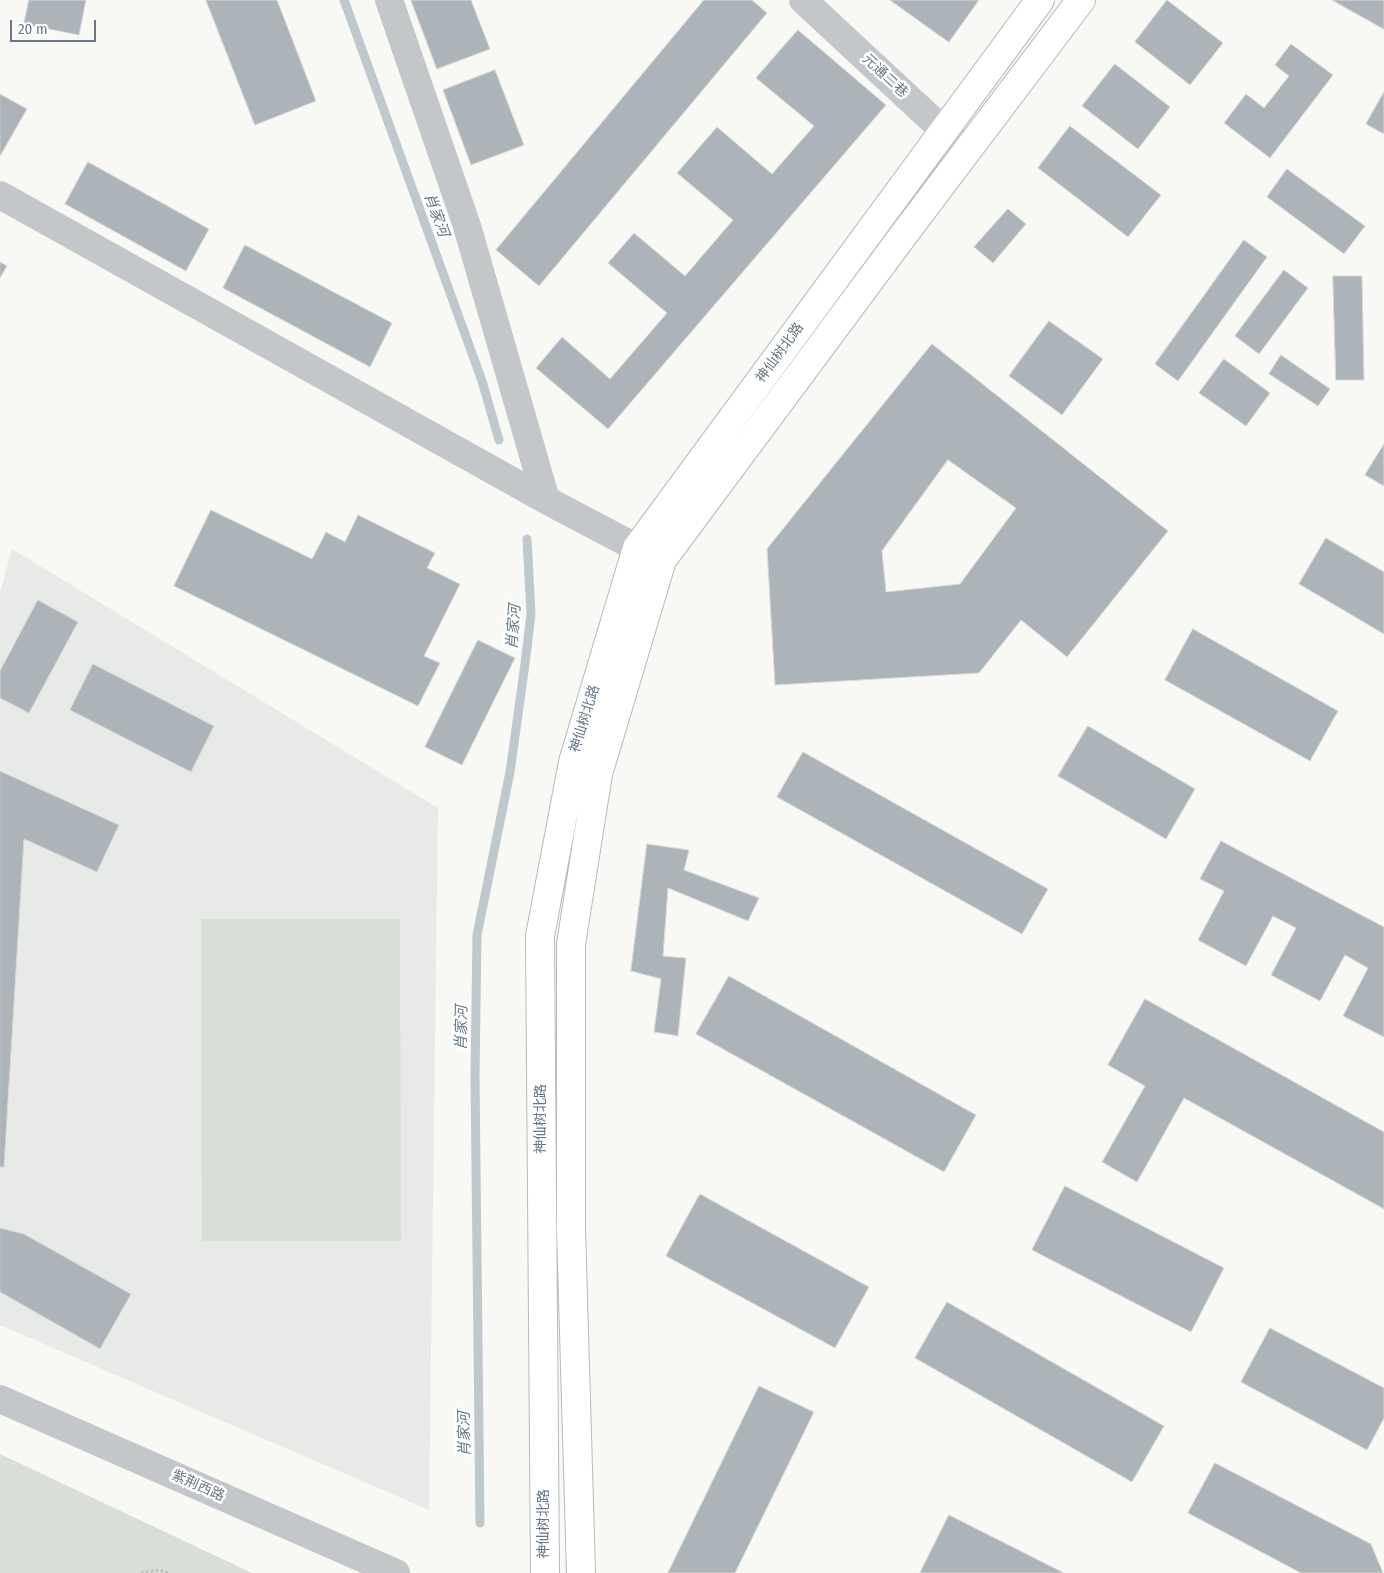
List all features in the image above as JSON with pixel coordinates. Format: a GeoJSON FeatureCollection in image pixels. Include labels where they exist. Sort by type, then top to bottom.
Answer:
{"type":"FeatureCollection","features":[{"type":"Feature","properties":{"kind":"main road","name":"神仙树北路"},"geometry":{"type":"LineString","coordinates":[[545,1573],[540,936],[573,762],[637,548],[1040,0]]}},
{"type":"Feature","properties":{"kind":"main road"},"geometry":{"type":"LineString","coordinates":[[580,1573],[571,1229],[571,944],[598,774],[662,560],[1081,0]]}},
{"type":"Feature","properties":{"kind":"street"},"geometry":{"type":"LineString","coordinates":[[389,0],[466,226],[546,500]]}},
{"type":"Feature","properties":{"kind":"street","name":"元通二巷"},"geometry":{"type":"LineString","coordinates":[[803,0],[944,131],[967,150]]}},
{"type":"Feature","properties":{"kind":"street"},"geometry":{"type":"LineString","coordinates":[[0,195],[546,500],[662,560]]}},
{"type":"Feature","properties":{"kind":"street","name":"紫荆西路"},"geometry":{"type":"LineString","coordinates":[[0,1399],[396,1573]]}},
{"type":"Feature","properties":{"kind":"path"},"geometry":{"type":"LineString","coordinates":[[141,1573],[159,1570],[169,1573]]}},
{"type":"Feature","properties":{"kind":"shaded area"},"geometry":{"type":"Polygon","coordinates":[[[12,549],[438,808],[429,1510],[0,1325],[0,592],[12,549]]]}},
{"type":"Feature","properties":{"kind":"shaded area"},"geometry":{"type":"Polygon","coordinates":[[[201,919],[400,919],[401,1241],[202,1241],[201,919]]]}},
{"type":"Feature","properties":{"kind":"shaded area"},"geometry":{"type":"Polygon","coordinates":[[[0,1454],[252,1573],[0,1573],[0,1454]]]}},
{"type":"Feature","properties":{"kind":"building"},"geometry":{"type":"Polygon","coordinates":[[[29,0],[86,0],[79,35],[24,24],[29,0]]]}},
{"type":"Feature","properties":{"kind":"building"},"geometry":{"type":"Polygon","coordinates":[[[206,0],[277,0],[316,101],[255,125],[206,0]]]}},
{"type":"Feature","properties":{"kind":"building"},"geometry":{"type":"Polygon","coordinates":[[[411,0],[471,0],[490,49],[437,69],[411,0]]]}},
{"type":"Feature","properties":{"kind":"building"},"geometry":{"type":"Polygon","coordinates":[[[704,0],[752,0],[767,13],[539,286],[496,250],[704,0]]]}},
{"type":"Feature","properties":{"kind":"building"},"geometry":{"type":"Polygon","coordinates":[[[890,0],[979,0],[949,42],[890,0]]]}},
{"type":"Feature","properties":{"kind":"building"},"geometry":{"type":"Polygon","coordinates":[[[1167,0],[1223,43],[1190,85],[1135,42],[1167,0]]]}},
{"type":"Feature","properties":{"kind":"building"},"geometry":{"type":"Polygon","coordinates":[[[1332,0],[1384,0],[1384,29],[1332,0]]]}},
{"type":"Feature","properties":{"kind":"building"},"geometry":{"type":"Polygon","coordinates":[[[798,30],[886,105],[608,429],[536,368],[562,337],[610,379],[667,313],[608,263],[634,233],[685,276],[733,220],[677,173],[717,127],[772,174],[814,126],[756,78],[798,30]]]}},
{"type":"Feature","properties":{"kind":"building"},"geometry":{"type":"Polygon","coordinates":[[[1291,44],[1333,75],[1270,158],[1224,123],[1246,94],[1264,108],[1289,76],[1275,65],[1291,44]]]}},
{"type":"Feature","properties":{"kind":"building"},"geometry":{"type":"Polygon","coordinates":[[[1115,64],[1170,107],[1138,149],[1082,106],[1115,64]]]}},
{"type":"Feature","properties":{"kind":"building"},"geometry":{"type":"Polygon","coordinates":[[[495,70],[524,145],[471,165],[443,90],[495,70]]]}},
{"type":"Feature","properties":{"kind":"building"},"geometry":{"type":"Polygon","coordinates":[[[1384,92],[1384,134],[1366,124],[1384,92]]]}},
{"type":"Feature","properties":{"kind":"building"},"geometry":{"type":"Polygon","coordinates":[[[0,94],[27,109],[0,156],[0,94]]]}},
{"type":"Feature","properties":{"kind":"building"},"geometry":{"type":"Polygon","coordinates":[[[1070,126],[1161,195],[1128,237],[1038,168],[1070,126]]]}},
{"type":"Feature","properties":{"kind":"building"},"geometry":{"type":"Polygon","coordinates":[[[88,162],[209,229],[186,271],[65,204],[88,162]]]}},
{"type":"Feature","properties":{"kind":"building"},"geometry":{"type":"Polygon","coordinates":[[[1287,169],[1365,226],[1344,254],[1267,197],[1287,169]]]}},
{"type":"Feature","properties":{"kind":"building"},"geometry":{"type":"Polygon","coordinates":[[[1008,209],[1026,224],[993,263],[974,247],[1008,209]]]}},
{"type":"Feature","properties":{"kind":"building"},"geometry":{"type":"Polygon","coordinates":[[[1244,240],[1267,257],[1178,381],[1155,364],[1244,240]]]}},
{"type":"Feature","properties":{"kind":"building"},"geometry":{"type":"Polygon","coordinates":[[[245,245],[392,323],[370,367],[223,288],[245,245]]]}},
{"type":"Feature","properties":{"kind":"building"},"geometry":{"type":"Polygon","coordinates":[[[0,262],[7,266],[0,278],[0,262]]]}},
{"type":"Feature","properties":{"kind":"building"},"geometry":{"type":"Polygon","coordinates":[[[1284,270],[1308,288],[1259,354],[1235,336],[1284,270]]]}},
{"type":"Feature","properties":{"kind":"building"},"geometry":{"type":"Polygon","coordinates":[[[1333,276],[1362,276],[1364,380],[1336,380],[1333,276]]]}},
{"type":"Feature","properties":{"kind":"building"},"geometry":{"type":"Polygon","coordinates":[[[1049,321],[1103,359],[1062,415],[1009,376],[1049,321]]]}},
{"type":"Feature","properties":{"kind":"building"},"geometry":{"type":"Polygon","coordinates":[[[932,344],[1168,531],[1067,657],[1021,620],[979,673],[775,685],[767,549],[932,344]],[[948,460],[882,551],[886,592],[960,584],[1016,508],[948,460]]]}},
{"type":"Feature","properties":{"kind":"building"},"geometry":{"type":"Polygon","coordinates":[[[1281,355],[1330,389],[1318,406],[1269,374],[1281,355]]]}},
{"type":"Feature","properties":{"kind":"building"},"geometry":{"type":"Polygon","coordinates":[[[1224,359],[1270,393],[1246,426],[1199,393],[1224,359]]]}},
{"type":"Feature","properties":{"kind":"building"},"geometry":{"type":"Polygon","coordinates":[[[1384,444],[1384,486],[1365,475],[1384,444]]]}},
{"type":"Feature","properties":{"kind":"building"},"geometry":{"type":"Polygon","coordinates":[[[211,510],[312,559],[326,532],[345,542],[358,515],[435,553],[427,568],[460,584],[424,656],[440,663],[418,706],[174,586],[211,510]]]}},
{"type":"Feature","properties":{"kind":"building"},"geometry":{"type":"Polygon","coordinates":[[[1326,538],[1384,572],[1384,634],[1299,584],[1326,538]]]}},
{"type":"Feature","properties":{"kind":"building"},"geometry":{"type":"Polygon","coordinates":[[[38,600],[78,622],[29,713],[0,698],[0,671],[38,600]]]}},
{"type":"Feature","properties":{"kind":"building"},"geometry":{"type":"Polygon","coordinates":[[[1193,629],[1338,711],[1310,761],[1165,680],[1193,629]]]}},
{"type":"Feature","properties":{"kind":"building"},"geometry":{"type":"Polygon","coordinates":[[[478,640],[515,658],[462,765],[425,747],[478,640]]]}},
{"type":"Feature","properties":{"kind":"building"},"geometry":{"type":"Polygon","coordinates":[[[93,664],[214,726],[191,772],[70,710],[93,664]]]}},
{"type":"Feature","properties":{"kind":"building"},"geometry":{"type":"Polygon","coordinates":[[[1088,726],[1195,789],[1166,839],[1058,776],[1088,726]]]}},
{"type":"Feature","properties":{"kind":"building"},"geometry":{"type":"Polygon","coordinates":[[[803,752],[1048,889],[1022,934],[777,797],[803,752]]]}},
{"type":"Feature","properties":{"kind":"building"},"geometry":{"type":"Polygon","coordinates":[[[0,771],[119,825],[97,872],[24,839],[4,1167],[0,1167],[0,771]]]}},
{"type":"Feature","properties":{"kind":"building"},"geometry":{"type":"Polygon","coordinates":[[[1221,841],[1384,927],[1384,1037],[1343,1016],[1368,968],[1345,955],[1320,1001],[1271,975],[1296,928],[1273,916],[1246,966],[1198,940],[1224,891],[1200,879],[1221,841]]]}},
{"type":"Feature","properties":{"kind":"building"},"geometry":{"type":"Polygon","coordinates":[[[647,844],[689,850],[684,870],[759,898],[748,921],[668,888],[663,956],[686,958],[678,1036],[654,1032],[661,979],[631,971],[647,844]]]}},
{"type":"Feature","properties":{"kind":"building"},"geometry":{"type":"Polygon","coordinates":[[[729,976],[976,1115],[944,1172],[696,1034],[729,976]]]}},
{"type":"Feature","properties":{"kind":"building"},"geometry":{"type":"Polygon","coordinates":[[[1145,999],[1384,1132],[1384,1209],[1184,1098],[1137,1182],[1102,1162],[1145,1086],[1108,1065],[1145,999]]]}},
{"type":"Feature","properties":{"kind":"building"},"geometry":{"type":"Polygon","coordinates":[[[1065,1186],[1224,1268],[1191,1332],[1032,1250],[1065,1186]]]}},
{"type":"Feature","properties":{"kind":"building"},"geometry":{"type":"Polygon","coordinates":[[[700,1194],[869,1287],[835,1348],[666,1256],[700,1194]]]}},
{"type":"Feature","properties":{"kind":"building"},"geometry":{"type":"Polygon","coordinates":[[[0,1228],[24,1234],[131,1294],[100,1349],[0,1292],[0,1228]]]}},
{"type":"Feature","properties":{"kind":"building"},"geometry":{"type":"Polygon","coordinates":[[[947,1302],[1164,1426],[1132,1482],[915,1358],[947,1302]]]}},
{"type":"Feature","properties":{"kind":"building"},"geometry":{"type":"Polygon","coordinates":[[[1270,1328],[1384,1388],[1384,1418],[1367,1450],[1241,1382],[1270,1328]]]}},
{"type":"Feature","properties":{"kind":"building"},"geometry":{"type":"Polygon","coordinates":[[[759,1386],[814,1412],[735,1573],[668,1573],[759,1386]]]}},
{"type":"Feature","properties":{"kind":"building"},"geometry":{"type":"Polygon","coordinates":[[[1215,1463],[1371,1544],[1383,1573],[1301,1573],[1188,1513],[1215,1463]]]}},
{"type":"Feature","properties":{"kind":"building"},"geometry":{"type":"Polygon","coordinates":[[[949,1515],[1064,1573],[920,1573],[949,1515]]]}},
{"type":"Feature","properties":{"kind":"waterway","name":"肖家河"},"geometry":{"type":"LineString","coordinates":[[344,0],[482,381],[499,440]]}},
{"type":"Feature","properties":{"kind":"waterway","name":"肖家河"},"geometry":{"type":"LineString","coordinates":[[480,1523],[475,1077],[477,935],[510,772],[525,664],[531,614],[527,539]]}}]}
